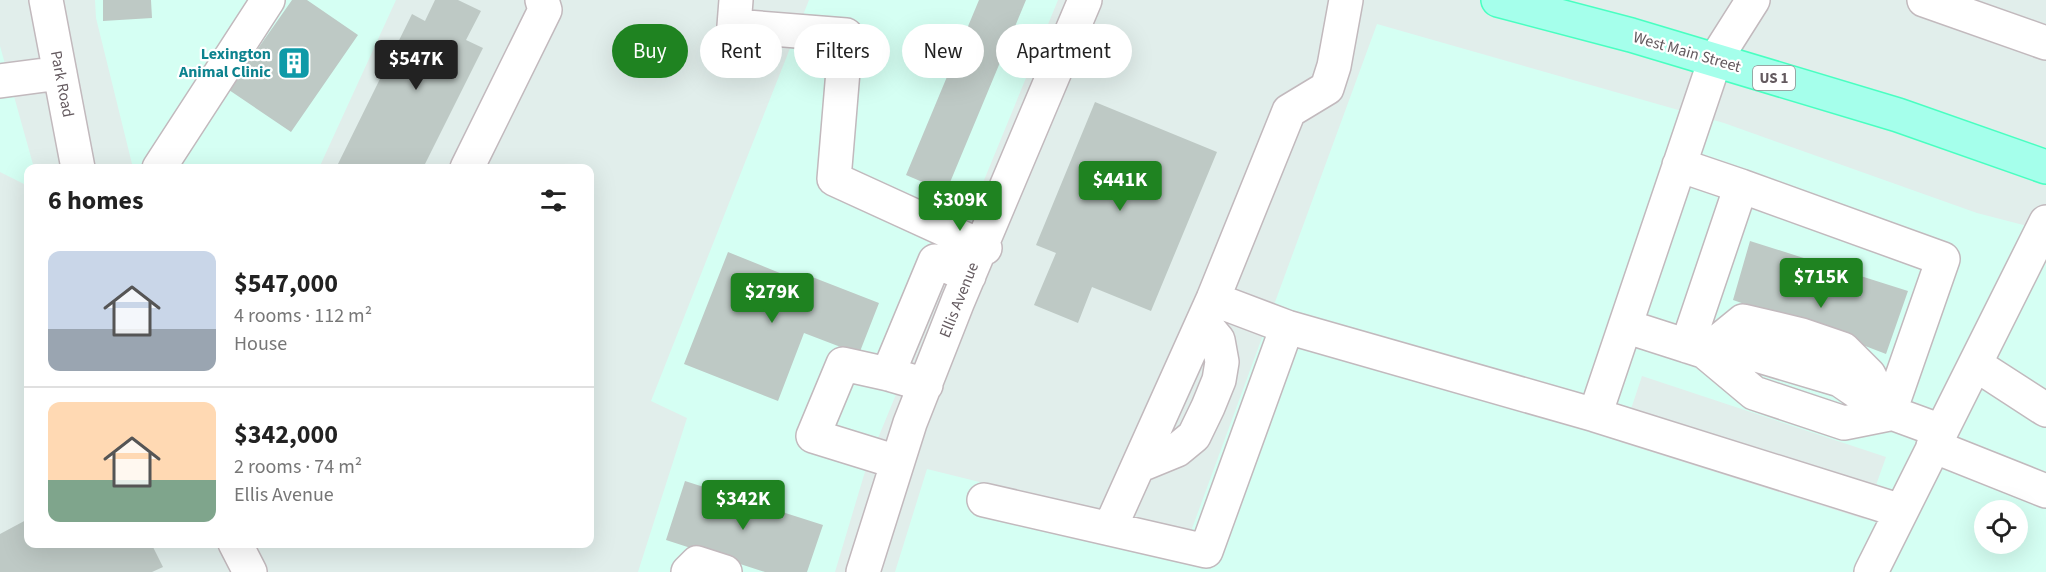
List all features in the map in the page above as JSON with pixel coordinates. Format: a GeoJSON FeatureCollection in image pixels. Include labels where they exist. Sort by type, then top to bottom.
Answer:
{"type":"FeatureCollection","features":[{"type":"Feature","properties":{"kind":"main road","name":"West Main Street"},"geometry":{"type":"LineString","coordinates":[[1498,0],[1715,60],[1898,115],[2046,167]]}},
{"type":"Feature","properties":{"kind":"street","name":"Park Road"},"geometry":{"type":"LineString","coordinates":[[46,0],[77,164]]}},
{"type":"Feature","properties":{"kind":"street"},"geometry":{"type":"LineString","coordinates":[[162,164],[268,0]]}},
{"type":"Feature","properties":{"kind":"street"},"geometry":{"type":"LineString","coordinates":[[469,164],[545,10],[542,0]]}},
{"type":"Feature","properties":{"kind":"street"},"geometry":{"type":"LineString","coordinates":[[736,0],[734,26],[846,35],[834,179],[978,257]]}},
{"type":"Feature","properties":{"kind":"street","name":"Ellis Avenue"},"geometry":{"type":"LineString","coordinates":[[862,572],[883,514],[897,462],[926,385],[1084,0]]}},
{"type":"Feature","properties":{"kind":"street"},"geometry":{"type":"LineString","coordinates":[[1110,528],[1208,310],[1289,111],[1327,88],[1334,66],[1346,0]]}},
{"type":"Feature","properties":{"kind":"street"},"geometry":{"type":"LineString","coordinates":[[1595,415],[1715,60],[1753,0]]}},
{"type":"Feature","properties":{"kind":"street"},"geometry":{"type":"LineString","coordinates":[[1924,0],[2046,43]]}},
{"type":"Feature","properties":{"kind":"street"},"geometry":{"type":"LineString","coordinates":[[0,81],[60,73]]}},
{"type":"Feature","properties":{"kind":"street"},"geometry":{"type":"LineString","coordinates":[[1679,165],[1943,259],[1889,414]]}},
{"type":"Feature","properties":{"kind":"street"},"geometry":{"type":"LineString","coordinates":[[1696,349],[1741,186]]}},
{"type":"Feature","properties":{"kind":"street"},"geometry":{"type":"LineString","coordinates":[[1871,572],[2046,222]]}},
{"type":"Feature","properties":{"kind":"street"},"geometry":{"type":"LineString","coordinates":[[888,374],[934,261],[978,257]]}},
{"type":"Feature","properties":{"kind":"street"},"geometry":{"type":"LineString","coordinates":[[1208,310],[1287,327],[1595,415],[1901,511]]}},
{"type":"Feature","properties":{"kind":"street"},"geometry":{"type":"LineString","coordinates":[[1625,326],[1805,383]]}},
{"type":"Feature","properties":{"kind":"street"},"geometry":{"type":"LineString","coordinates":[[984,500],[1206,551],[1287,327]]}},
{"type":"Feature","properties":{"kind":"street"},"geometry":{"type":"LineString","coordinates":[[1696,349],[1736,349],[1840,380],[1889,414]]}},
{"type":"Feature","properties":{"kind":"street"},"geometry":{"type":"LineString","coordinates":[[897,462],[813,436],[843,364],[926,385]]}},
{"type":"Feature","properties":{"kind":"street"},"geometry":{"type":"LineString","coordinates":[[1975,364],[2044,403]]}},
{"type":"Feature","properties":{"kind":"street"},"geometry":{"type":"LineString","coordinates":[[1840,393],[1889,414],[2046,491]]}},
{"type":"Feature","properties":{"kind":"street"},"geometry":{"type":"LineString","coordinates":[[238,548],[250,572]]}},
{"type":"Feature","properties":{"kind":"shaded area"},"geometry":{"type":"Polygon","coordinates":[[[95,0],[396,0],[321,164],[132,164],[96,18],[95,0]]]}},
{"type":"Feature","properties":{"kind":"shaded area"},"geometry":{"type":"Polygon","coordinates":[[[809,0],[1058,0],[1048,24],[996,24],[996,78],[1026,78],[867,465],[835,572],[638,572],[687,418],[651,401],[778,78],[782,78],[782,69],[794,38],[794,78],[890,78],[890,24],[800,24],[809,0]]]}},
{"type":"Feature","properties":{"kind":"shaded area"},"geometry":{"type":"Polygon","coordinates":[[[1377,24],[1724,123],[1977,213],[2046,231],[2046,572],[895,572],[927,469],[1190,534],[1377,24]],[[1642,376],[1620,442],[1864,519],[1886,457],[1642,376]]]}},
{"type":"Feature","properties":{"kind":"shaded area"},"geometry":{"type":"Polygon","coordinates":[[[0,46],[33,164],[24,164],[24,184],[0,172],[0,46]]]}},
{"type":"Feature","properties":{"kind":"building"},"geometry":{"type":"Polygon","coordinates":[[[103,0],[151,0],[152,18],[103,21],[103,0]]]}},
{"type":"Feature","properties":{"kind":"building","name":"Lexington Animal Clinic"},"geometry":{"type":"Polygon","coordinates":[[[292,0],[307,0],[358,35],[291,132],[229,90],[292,0]]]}},
{"type":"Feature","properties":{"kind":"building"},"geometry":{"type":"Polygon","coordinates":[[[435,0],[458,0],[481,11],[466,40],[483,48],[425,164],[338,164],[412,14],[425,21],[435,0]]]}},
{"type":"Feature","properties":{"kind":"building"},"geometry":{"type":"Polygon","coordinates":[[[979,0],[1026,0],[1016,24],[996,24],[996,72],[946,192],[906,175],[946,78],[984,78],[984,24],[969,24],[979,0]]]}},
{"type":"Feature","properties":{"kind":"building"},"geometry":{"type":"Polygon","coordinates":[[[1095,102],[1217,152],[1151,311],[1092,287],[1078,323],[1034,305],[1056,253],[1036,245],[1095,102]]]}},
{"type":"Feature","properties":{"kind":"building"},"geometry":{"type":"Polygon","coordinates":[[[1750,241],[1908,291],[1886,354],[1847,339],[1839,398],[1806,388],[1802,324],[1733,300],[1750,241]]]}},
{"type":"Feature","properties":{"kind":"building"},"geometry":{"type":"Polygon","coordinates":[[[728,252],[802,282],[807,275],[879,303],[859,354],[804,333],[778,401],[684,364],[728,252]]]}},
{"type":"Feature","properties":{"kind":"building"},"geometry":{"type":"Polygon","coordinates":[[[685,481],[823,525],[807,572],[765,572],[666,540],[685,481]]]}},
{"type":"Feature","properties":{"kind":"building"},"geometry":{"type":"Polygon","coordinates":[[[24,521],[24,548],[154,548],[163,567],[152,572],[0,572],[0,534],[24,521]]]}},
{"type":"Feature","properties":{"kind":"place","name":"Lexington Animal Clinic"},"geometry":{"type":"Point","coordinates":[294,63]}}]}
